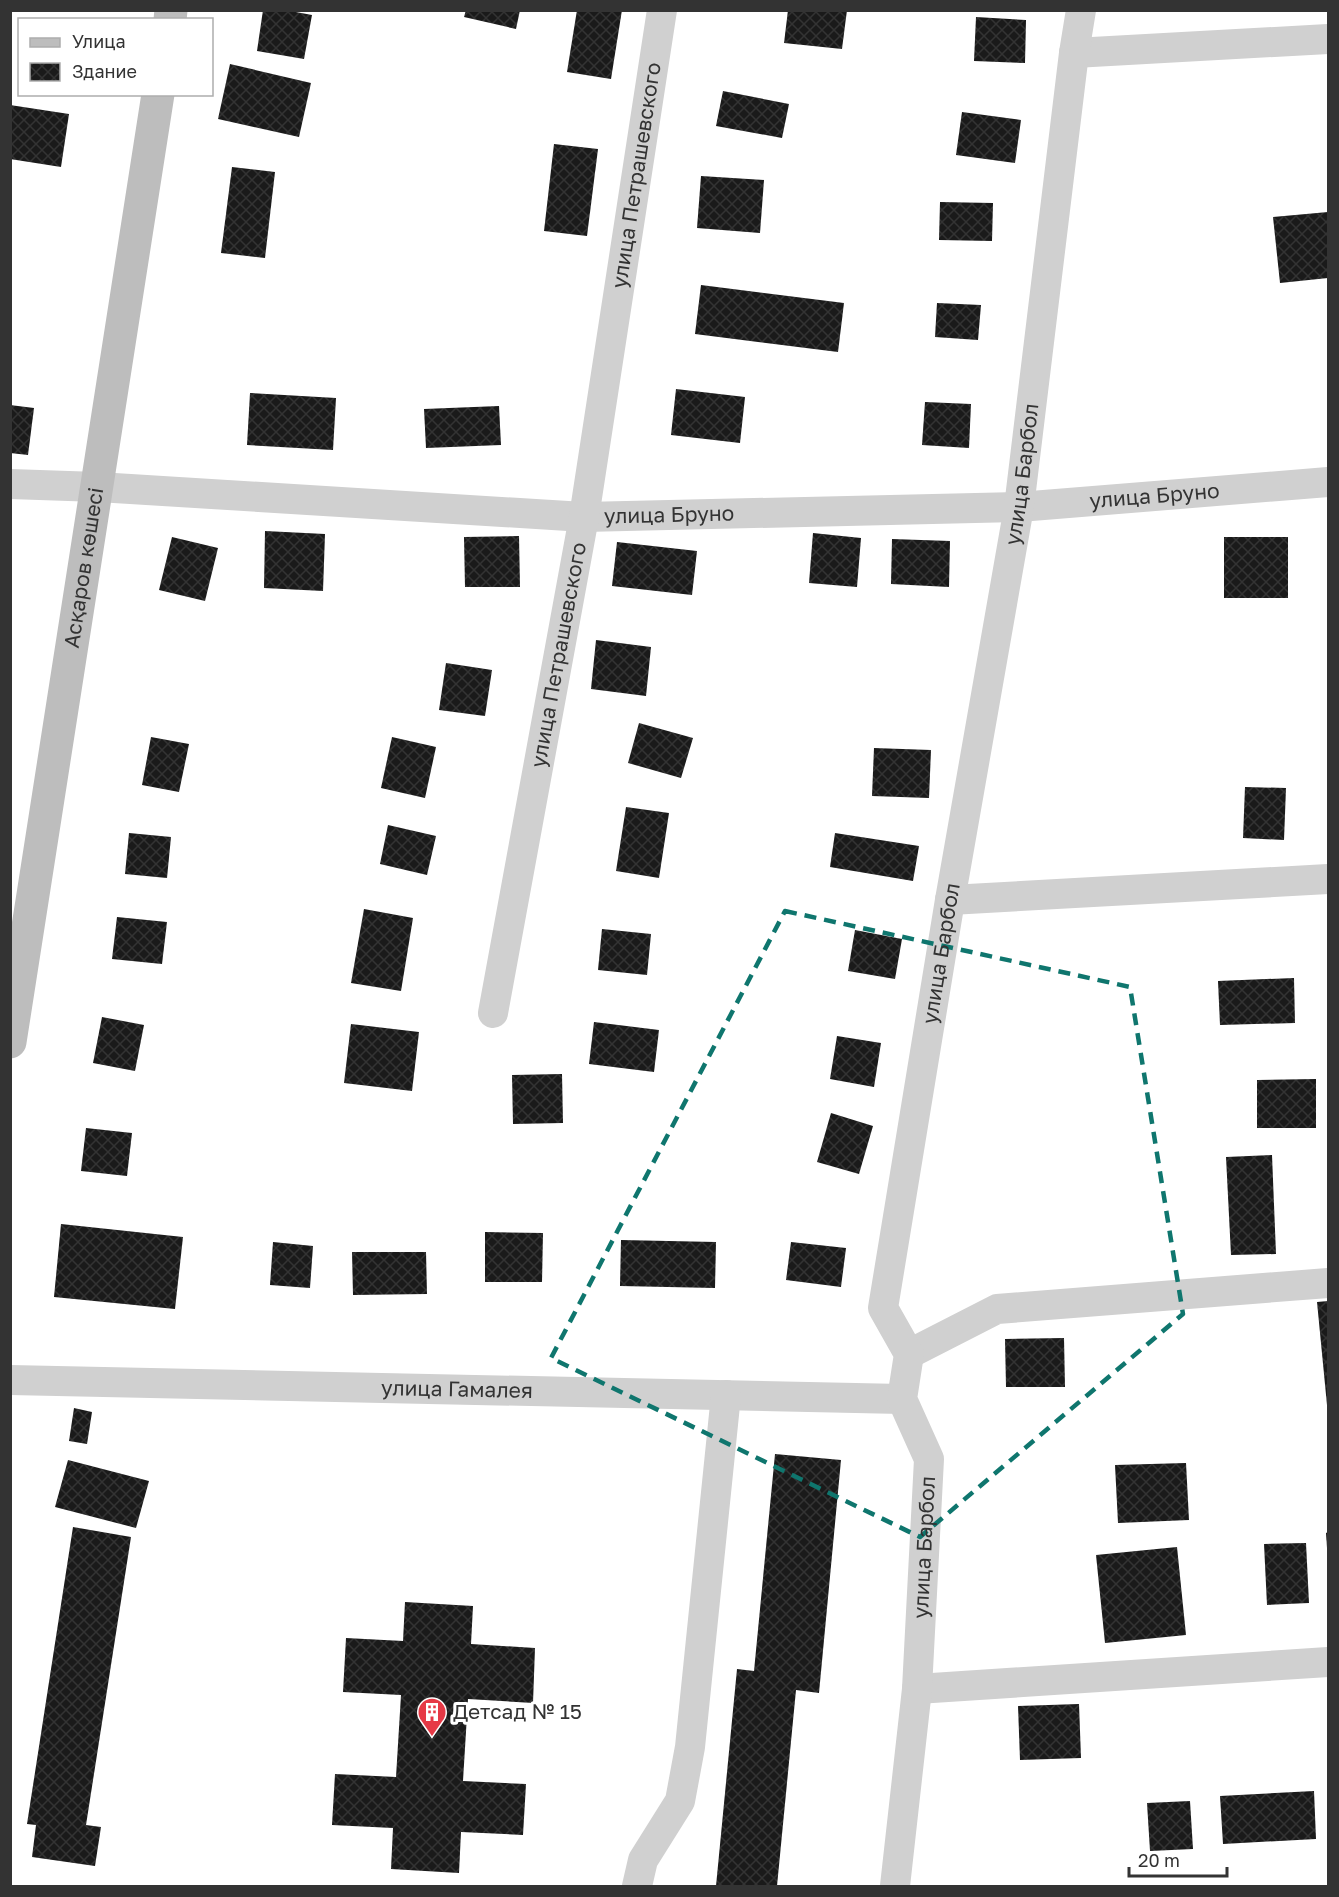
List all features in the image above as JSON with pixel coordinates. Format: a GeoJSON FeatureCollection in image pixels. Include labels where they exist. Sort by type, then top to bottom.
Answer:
{"type":"FeatureCollection","features":[{"type":"Feature","properties":{"kind":"main road","name":"Асқаров көшесі"},"geometry":{"type":"LineString","coordinates":[[10,1042],[158,96]]}},
{"type":"Feature","properties":{"kind":"street","name":"улица Петрашевского"},"geometry":{"type":"LineString","coordinates":[[493,1013],[584,517],[662,10]]}},
{"type":"Feature","properties":{"kind":"street","name":"улица Барбол"},"geometry":{"type":"LineString","coordinates":[[909,1354],[883,1308],[950,900],[1019,507],[1081,10]]}},
{"type":"Feature","properties":{"kind":"street"},"geometry":{"type":"LineString","coordinates":[[1074,53],[1329,39]]}},
{"type":"Feature","properties":{"kind":"street","name":"улица Бруно"},"geometry":{"type":"LineString","coordinates":[[10,484],[98,487],[584,517],[1019,507],[1329,482]]}},
{"type":"Feature","properties":{"kind":"street"},"geometry":{"type":"LineString","coordinates":[[950,900],[1329,879]]}},
{"type":"Feature","properties":{"kind":"street"},"geometry":{"type":"LineString","coordinates":[[902,1399],[909,1354],[997,1309],[1329,1283]]}},
{"type":"Feature","properties":{"kind":"street","name":"улица Гамалея"},"geometry":{"type":"LineString","coordinates":[[10,1380],[902,1399]]}},
{"type":"Feature","properties":{"kind":"street"},"geometry":{"type":"LineString","coordinates":[[637,1887],[643,1860],[680,1802],[690,1747],[726,1395]]}},
{"type":"Feature","properties":{"kind":"street","name":"улица Барбол"},"geometry":{"type":"LineString","coordinates":[[895,1887],[917,1689],[929,1459],[902,1399]]}},
{"type":"Feature","properties":{"kind":"street"},"geometry":{"type":"LineString","coordinates":[[917,1689],[1329,1662]]}},
{"type":"Feature","properties":{"kind":"highlighted area"},"geometry":{"type":"Polygon","coordinates":[[[785,911],[1130,987],[1183,1314],[920,1537],[551,1358],[785,911]]]}},
{"type":"Feature","properties":{"kind":"building"},"geometry":{"type":"Polygon","coordinates":[[[263,10],[285,10],[312,15],[304,59],[257,51],[263,10]]]}},
{"type":"Feature","properties":{"kind":"building"},"geometry":{"type":"Polygon","coordinates":[[[466,10],[520,10],[516,29],[464,17],[466,10]]]}},
{"type":"Feature","properties":{"kind":"building"},"geometry":{"type":"Polygon","coordinates":[[[577,10],[622,10],[611,79],[567,72],[577,10]]]}},
{"type":"Feature","properties":{"kind":"building"},"geometry":{"type":"Polygon","coordinates":[[[788,10],[847,10],[842,49],[784,43],[788,10]]]}},
{"type":"Feature","properties":{"kind":"building"},"geometry":{"type":"Polygon","coordinates":[[[976,17],[1026,20],[1025,63],[974,61],[976,17]]]}},
{"type":"Feature","properties":{"kind":"building"},"geometry":{"type":"Polygon","coordinates":[[[230,64],[311,83],[299,137],[218,119],[230,64]]]}},
{"type":"Feature","properties":{"kind":"building"},"geometry":{"type":"Polygon","coordinates":[[[723,91],[789,104],[782,138],[716,126],[723,91]]]}},
{"type":"Feature","properties":{"kind":"building"},"geometry":{"type":"Polygon","coordinates":[[[10,105],[69,114],[61,167],[10,159],[10,105]]]}},
{"type":"Feature","properties":{"kind":"building"},"geometry":{"type":"Polygon","coordinates":[[[962,112],[1021,120],[1015,163],[956,155],[962,112]]]}},
{"type":"Feature","properties":{"kind":"building"},"geometry":{"type":"Polygon","coordinates":[[[554,144],[598,149],[587,236],[544,231],[554,144]]]}},
{"type":"Feature","properties":{"kind":"building"},"geometry":{"type":"Polygon","coordinates":[[[232,167],[275,172],[265,258],[221,253],[232,167]]]}},
{"type":"Feature","properties":{"kind":"building"},"geometry":{"type":"Polygon","coordinates":[[[701,176],[764,180],[760,233],[697,228],[701,176]]]}},
{"type":"Feature","properties":{"kind":"building"},"geometry":{"type":"Polygon","coordinates":[[[940,202],[993,203],[992,241],[939,240],[940,202]]]}},
{"type":"Feature","properties":{"kind":"building"},"geometry":{"type":"Polygon","coordinates":[[[1328,212],[1328,278],[1280,283],[1273,217],[1328,212]]]}},
{"type":"Feature","properties":{"kind":"building"},"geometry":{"type":"Polygon","coordinates":[[[701,285],[844,303],[838,352],[695,334],[701,285]]]}},
{"type":"Feature","properties":{"kind":"building"},"geometry":{"type":"Polygon","coordinates":[[[937,303],[981,305],[978,340],[935,337],[937,303]]]}},
{"type":"Feature","properties":{"kind":"building"},"geometry":{"type":"Polygon","coordinates":[[[676,389],[745,397],[740,443],[671,435],[676,389]]]}},
{"type":"Feature","properties":{"kind":"building"},"geometry":{"type":"Polygon","coordinates":[[[250,393],[336,398],[333,450],[247,445],[250,393]]]}},
{"type":"Feature","properties":{"kind":"building"},"geometry":{"type":"Polygon","coordinates":[[[925,402],[971,404],[969,448],[922,445],[925,402]]]}},
{"type":"Feature","properties":{"kind":"building"},"geometry":{"type":"Polygon","coordinates":[[[10,405],[34,408],[28,455],[10,453],[10,405]]]}},
{"type":"Feature","properties":{"kind":"building"},"geometry":{"type":"Polygon","coordinates":[[[499,406],[501,445],[426,448],[424,409],[499,406]]]}},
{"type":"Feature","properties":{"kind":"building"},"geometry":{"type":"Polygon","coordinates":[[[265,531],[325,534],[323,591],[264,588],[265,531]]]}},
{"type":"Feature","properties":{"kind":"building"},"geometry":{"type":"Polygon","coordinates":[[[813,533],[861,538],[857,587],[809,583],[813,533]]]}},
{"type":"Feature","properties":{"kind":"building"},"geometry":{"type":"Polygon","coordinates":[[[519,536],[520,587],[465,587],[464,537],[519,536]]]}},
{"type":"Feature","properties":{"kind":"building"},"geometry":{"type":"Polygon","coordinates":[[[172,537],[218,548],[205,601],[159,590],[172,537]]]}},
{"type":"Feature","properties":{"kind":"building"},"geometry":{"type":"Polygon","coordinates":[[[1224,537],[1288,537],[1288,598],[1224,598],[1224,537]]]}},
{"type":"Feature","properties":{"kind":"building"},"geometry":{"type":"Polygon","coordinates":[[[892,539],[950,541],[949,587],[891,584],[892,539]]]}},
{"type":"Feature","properties":{"kind":"building"},"geometry":{"type":"Polygon","coordinates":[[[617,542],[697,551],[692,595],[612,586],[617,542]]]}},
{"type":"Feature","properties":{"kind":"building"},"geometry":{"type":"Polygon","coordinates":[[[596,640],[651,647],[646,696],[591,689],[596,640]]]}},
{"type":"Feature","properties":{"kind":"building"},"geometry":{"type":"Polygon","coordinates":[[[446,663],[492,670],[485,716],[439,710],[446,663]]]}},
{"type":"Feature","properties":{"kind":"building"},"geometry":{"type":"Polygon","coordinates":[[[639,723],[693,738],[681,778],[628,763],[639,723]]]}},
{"type":"Feature","properties":{"kind":"building"},"geometry":{"type":"Polygon","coordinates":[[[151,737],[189,744],[179,792],[142,785],[151,737]]]}},
{"type":"Feature","properties":{"kind":"building"},"geometry":{"type":"Polygon","coordinates":[[[392,737],[436,747],[425,798],[381,788],[392,737]]]}},
{"type":"Feature","properties":{"kind":"building"},"geometry":{"type":"Polygon","coordinates":[[[874,748],[931,750],[929,798],[872,796],[874,748]]]}},
{"type":"Feature","properties":{"kind":"building"},"geometry":{"type":"Polygon","coordinates":[[[1245,787],[1286,788],[1284,840],[1243,838],[1245,787]]]}},
{"type":"Feature","properties":{"kind":"building"},"geometry":{"type":"Polygon","coordinates":[[[626,807],[669,813],[659,878],[616,871],[626,807]]]}},
{"type":"Feature","properties":{"kind":"building"},"geometry":{"type":"Polygon","coordinates":[[[388,825],[436,836],[427,875],[380,864],[388,825]]]}},
{"type":"Feature","properties":{"kind":"building"},"geometry":{"type":"Polygon","coordinates":[[[129,833],[171,837],[167,878],[125,874],[129,833]]]}},
{"type":"Feature","properties":{"kind":"building"},"geometry":{"type":"Polygon","coordinates":[[[835,833],[919,846],[913,881],[830,867],[835,833]]]}},
{"type":"Feature","properties":{"kind":"building"},"geometry":{"type":"Polygon","coordinates":[[[364,909],[413,918],[401,991],[351,983],[364,909]]]}},
{"type":"Feature","properties":{"kind":"building"},"geometry":{"type":"Polygon","coordinates":[[[117,917],[167,922],[162,964],[112,959],[117,917]]]}},
{"type":"Feature","properties":{"kind":"building"},"geometry":{"type":"Polygon","coordinates":[[[602,929],[651,934],[647,975],[598,970],[602,929]]]}},
{"type":"Feature","properties":{"kind":"building"},"geometry":{"type":"Polygon","coordinates":[[[855,930],[902,939],[895,979],[848,971],[855,930]]]}},
{"type":"Feature","properties":{"kind":"building"},"geometry":{"type":"Polygon","coordinates":[[[1294,978],[1295,1023],[1220,1025],[1218,981],[1294,978]]]}},
{"type":"Feature","properties":{"kind":"building"},"geometry":{"type":"Polygon","coordinates":[[[102,1017],[144,1025],[135,1071],[93,1063],[102,1017]]]}},
{"type":"Feature","properties":{"kind":"building"},"geometry":{"type":"Polygon","coordinates":[[[594,1022],[659,1030],[654,1072],[589,1064],[594,1022]]]}},
{"type":"Feature","properties":{"kind":"building"},"geometry":{"type":"Polygon","coordinates":[[[351,1024],[419,1032],[412,1091],[344,1083],[351,1024]]]}},
{"type":"Feature","properties":{"kind":"building"},"geometry":{"type":"Polygon","coordinates":[[[837,1036],[881,1043],[874,1087],[830,1079],[837,1036]]]}},
{"type":"Feature","properties":{"kind":"building"},"geometry":{"type":"Polygon","coordinates":[[[562,1074],[563,1123],[513,1124],[512,1075],[562,1074]]]}},
{"type":"Feature","properties":{"kind":"building"},"geometry":{"type":"Polygon","coordinates":[[[1316,1079],[1316,1128],[1257,1128],[1257,1080],[1316,1079]]]}},
{"type":"Feature","properties":{"kind":"building"},"geometry":{"type":"Polygon","coordinates":[[[831,1113],[873,1126],[859,1174],[817,1162],[831,1113]]]}},
{"type":"Feature","properties":{"kind":"building"},"geometry":{"type":"Polygon","coordinates":[[[86,1128],[132,1133],[127,1176],[81,1171],[86,1128]]]}},
{"type":"Feature","properties":{"kind":"building"},"geometry":{"type":"Polygon","coordinates":[[[1272,1155],[1276,1254],[1231,1255],[1226,1157],[1272,1155]]]}},
{"type":"Feature","properties":{"kind":"building"},"geometry":{"type":"Polygon","coordinates":[[[61,1224],[183,1237],[175,1309],[54,1297],[61,1224]]]}},
{"type":"Feature","properties":{"kind":"building"},"geometry":{"type":"Polygon","coordinates":[[[485,1232],[543,1233],[542,1282],[485,1282],[485,1232]]]}},
{"type":"Feature","properties":{"kind":"building"},"geometry":{"type":"Polygon","coordinates":[[[621,1240],[716,1242],[715,1288],[620,1286],[621,1240]]]}},
{"type":"Feature","properties":{"kind":"building"},"geometry":{"type":"Polygon","coordinates":[[[273,1242],[313,1246],[310,1288],[270,1285],[273,1242]]]}},
{"type":"Feature","properties":{"kind":"building"},"geometry":{"type":"Polygon","coordinates":[[[791,1242],[846,1248],[841,1287],[786,1280],[791,1242]]]}},
{"type":"Feature","properties":{"kind":"building"},"geometry":{"type":"Polygon","coordinates":[[[352,1252],[426,1252],[427,1294],[353,1295],[352,1252]]]}},
{"type":"Feature","properties":{"kind":"building"},"geometry":{"type":"Polygon","coordinates":[[[1328,1301],[1328,1405],[1327,1405],[1317,1302],[1328,1301]]]}},
{"type":"Feature","properties":{"kind":"building"},"geometry":{"type":"Polygon","coordinates":[[[1064,1338],[1065,1387],[1006,1387],[1005,1339],[1064,1338]]]}},
{"type":"Feature","properties":{"kind":"building"},"geometry":{"type":"Polygon","coordinates":[[[74,1408],[92,1412],[87,1444],[69,1441],[74,1408]]]}},
{"type":"Feature","properties":{"kind":"building"},"geometry":{"type":"Polygon","coordinates":[[[775,1454],[841,1460],[819,1693],[796,1690],[777,1886],[716,1886],[737,1669],[754,1671],[775,1454]]]}},
{"type":"Feature","properties":{"kind":"building"},"geometry":{"type":"Polygon","coordinates":[[[68,1460],[149,1481],[136,1528],[55,1507],[68,1460]]]}},
{"type":"Feature","properties":{"kind":"building"},"geometry":{"type":"Polygon","coordinates":[[[1186,1463],[1189,1520],[1118,1523],[1115,1465],[1186,1463]]]}},
{"type":"Feature","properties":{"kind":"building"},"geometry":{"type":"Polygon","coordinates":[[[73,1527],[131,1537],[86,1825],[101,1827],[95,1866],[32,1857],[36,1825],[27,1824],[73,1527]]]}},
{"type":"Feature","properties":{"kind":"building"},"geometry":{"type":"Polygon","coordinates":[[[1328,1532],[1328,1548],[1327,1548],[1326,1533],[1328,1532]]]}},
{"type":"Feature","properties":{"kind":"building"},"geometry":{"type":"Polygon","coordinates":[[[1306,1543],[1309,1603],[1267,1605],[1264,1544],[1306,1543]]]}},
{"type":"Feature","properties":{"kind":"building"},"geometry":{"type":"Polygon","coordinates":[[[1177,1547],[1186,1635],[1105,1643],[1096,1555],[1177,1547]]]}},
{"type":"Feature","properties":{"kind":"building","name":"Детсад № 15"},"geometry":{"type":"Polygon","coordinates":[[[405,1602],[473,1606],[471,1644],[535,1648],[533,1703],[468,1699],[463,1781],[526,1784],[523,1835],[461,1832],[459,1873],[391,1869],[393,1828],[332,1825],[335,1774],[396,1777],[401,1695],[343,1692],[346,1638],[403,1641],[405,1602]]]}},
{"type":"Feature","properties":{"kind":"building"},"geometry":{"type":"Polygon","coordinates":[[[1079,1704],[1081,1758],[1020,1760],[1018,1706],[1079,1704]]]}},
{"type":"Feature","properties":{"kind":"building"},"geometry":{"type":"Polygon","coordinates":[[[1314,1791],[1316,1839],[1223,1844],[1220,1796],[1314,1791]]]}},
{"type":"Feature","properties":{"kind":"building"},"geometry":{"type":"Polygon","coordinates":[[[1190,1801],[1193,1849],[1150,1851],[1147,1803],[1190,1801]]]}},
{"type":"Feature","properties":{"kind":"place","name":"Детсад № 15"},"geometry":{"type":"Point","coordinates":[432,1738]}}]}
